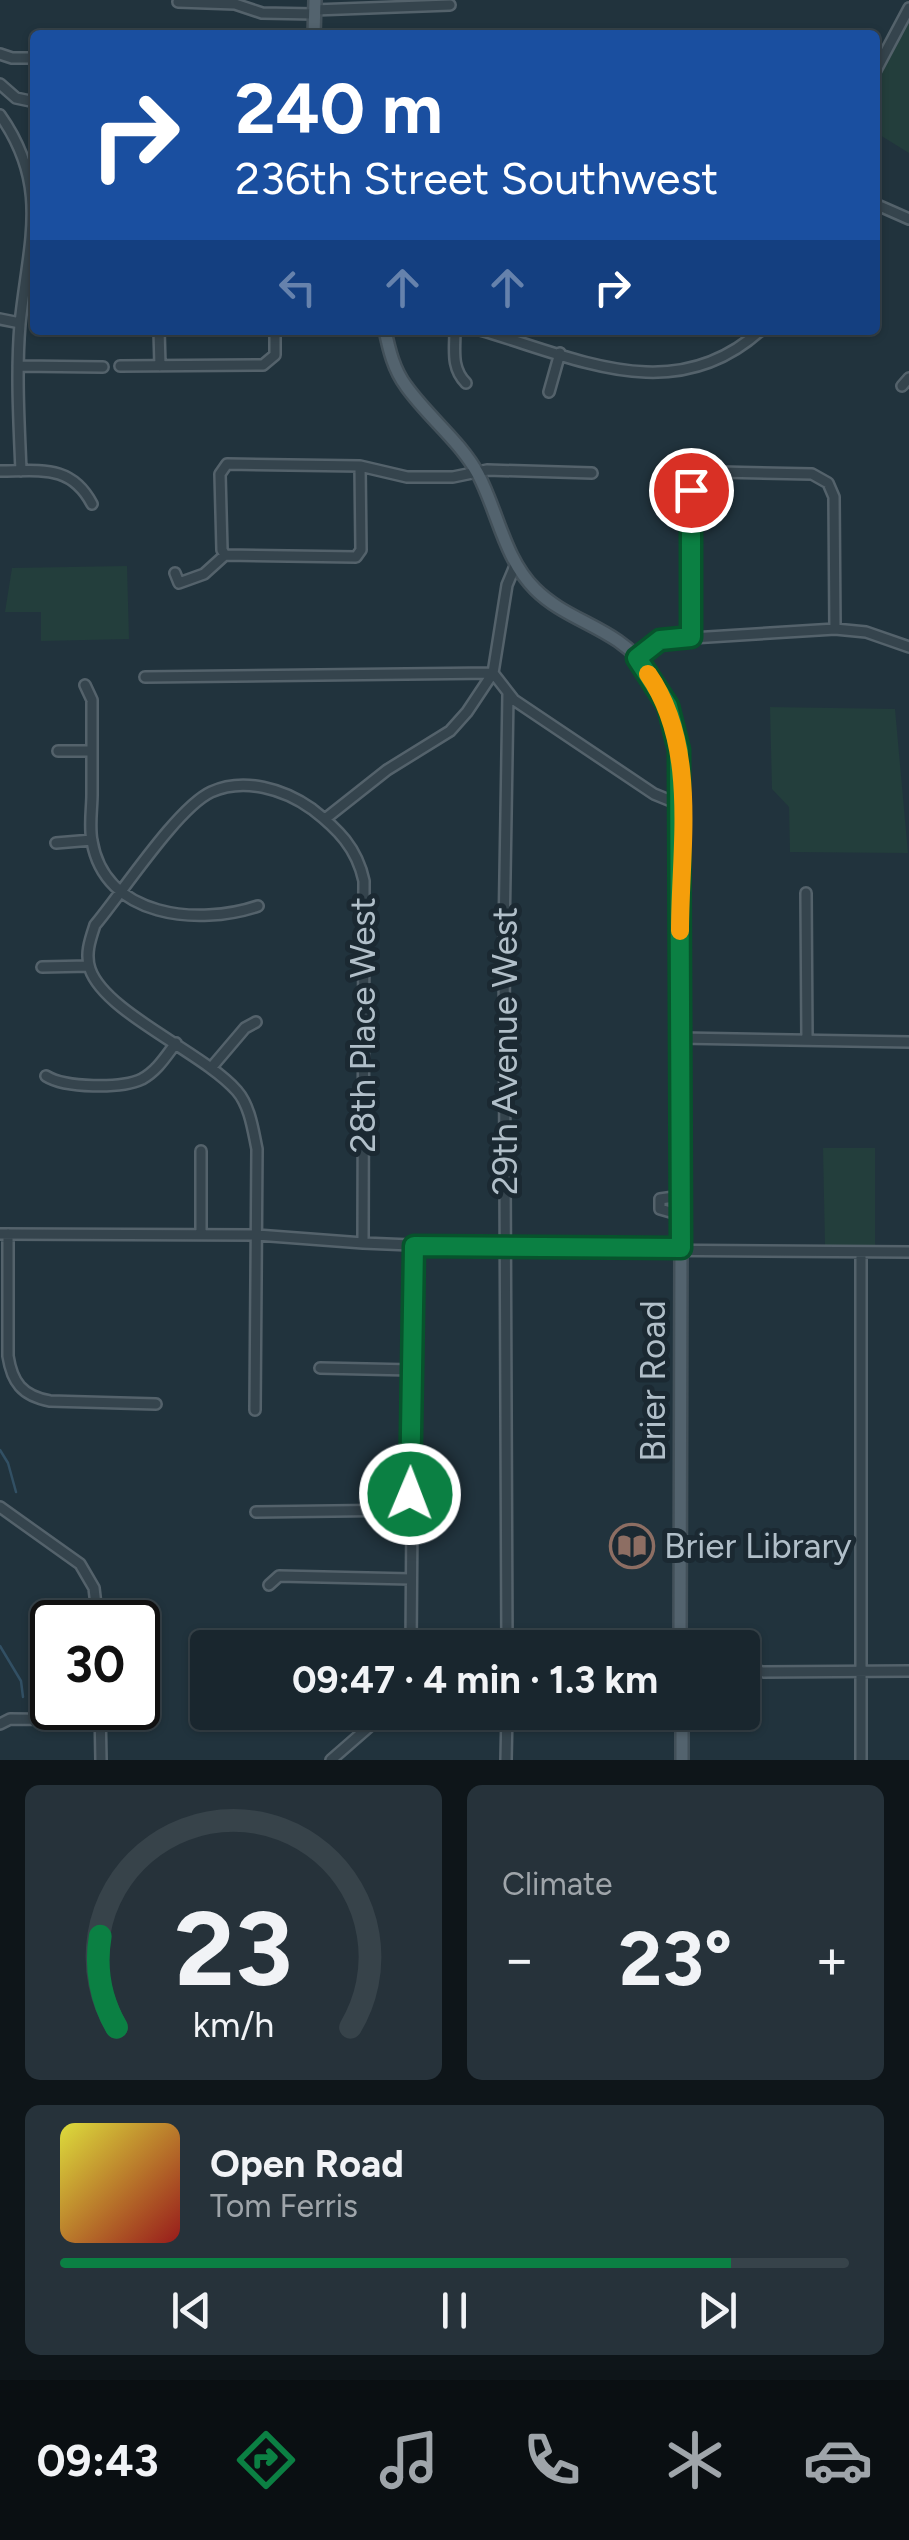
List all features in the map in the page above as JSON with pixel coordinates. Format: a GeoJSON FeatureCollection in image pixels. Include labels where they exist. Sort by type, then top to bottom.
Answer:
{"type":"FeatureCollection","features":[{"type":"Feature","properties":{"kind":"main road","name":"Brier Road"},"geometry":{"type":"LineString","coordinates":[[387,335],[399,376],[477,472],[515,566],[562,612],[613,638],[637,658],[668,706],[676,728],[681,806],[675,1197],[681,1248],[680,1630]]}},
{"type":"Feature","properties":{"kind":"main road"},"geometry":{"type":"LineString","coordinates":[[682,1730],[682,1760]]}},
{"type":"Feature","properties":{"kind":"street"},"geometry":{"type":"LineString","coordinates":[[178,2],[236,4],[262,13],[450,5]]}},
{"type":"Feature","properties":{"kind":"street"},"geometry":{"type":"LineString","coordinates":[[880,63],[909,8]]}},
{"type":"Feature","properties":{"kind":"street"},"geometry":{"type":"LineString","coordinates":[[0,54],[30,58]]}},
{"type":"Feature","properties":{"kind":"street"},"geometry":{"type":"LineString","coordinates":[[0,84],[16,98],[30,101]]}},
{"type":"Feature","properties":{"kind":"street"},"geometry":{"type":"LineString","coordinates":[[0,115],[22,151],[30,185]]}},
{"type":"Feature","properties":{"kind":"street"},"geometry":{"type":"LineString","coordinates":[[880,206],[909,219]]}},
{"type":"Feature","properties":{"kind":"street"},"geometry":{"type":"LineString","coordinates":[[22,471],[18,366],[30,227]]}},
{"type":"Feature","properties":{"kind":"street"},"geometry":{"type":"LineString","coordinates":[[0,319],[20,323]]}},
{"type":"Feature","properties":{"kind":"street"},"geometry":{"type":"LineString","coordinates":[[159,335],[160,366]]}},
{"type":"Feature","properties":{"kind":"street"},"geometry":{"type":"LineString","coordinates":[[120,366],[263,365],[275,355],[275,335]]}},
{"type":"Feature","properties":{"kind":"street"},"geometry":{"type":"LineString","coordinates":[[455,335],[454,363],[466,383]]}},
{"type":"Feature","properties":{"kind":"street"},"geometry":{"type":"LineString","coordinates":[[506,335],[626,371],[662,374],[700,368],[723,358],[754,335]]}},
{"type":"Feature","properties":{"kind":"street"},"geometry":{"type":"LineString","coordinates":[[549,392],[560,353]]}},
{"type":"Feature","properties":{"kind":"street"},"geometry":{"type":"LineString","coordinates":[[18,366],[103,367]]}},
{"type":"Feature","properties":{"kind":"street"},"geometry":{"type":"LineString","coordinates":[[225,555],[220,474],[228,464],[360,466],[407,477],[453,478],[477,472],[592,473]]}},
{"type":"Feature","properties":{"kind":"street"},"geometry":{"type":"LineString","coordinates":[[175,573],[179,584],[204,574],[225,555],[356,557],[361,550],[360,466]]}},
{"type":"Feature","properties":{"kind":"street"},"geometry":{"type":"LineString","coordinates":[[0,471],[64,474],[83,487],[92,504]]}},
{"type":"Feature","properties":{"kind":"street"},"geometry":{"type":"LineString","coordinates":[[691,637],[689,497],[695,483],[719,472],[812,474],[828,484],[834,497],[835,629]]}},
{"type":"Feature","properties":{"kind":"street"},"geometry":{"type":"LineString","coordinates":[[325,819],[396,764],[450,730],[468,712],[492,673],[515,566]]}},
{"type":"Feature","properties":{"kind":"street"},"geometry":{"type":"LineString","coordinates":[[637,658],[660,640],[835,629],[866,632],[909,647]]}},
{"type":"Feature","properties":{"kind":"street"},"geometry":{"type":"LineString","coordinates":[[145,677],[492,673]]}},
{"type":"Feature","properties":{"kind":"street"},"geometry":{"type":"LineString","coordinates":[[492,673],[508,694],[634,780],[681,806]]}},
{"type":"Feature","properties":{"kind":"street"},"geometry":{"type":"LineString","coordinates":[[86,686],[92,700],[92,840],[100,866],[123,891],[152,911],[176,915],[246,912],[258,906]]}},
{"type":"Feature","properties":{"kind":"street","name":"29th Avenue West"},"geometry":{"type":"LineString","coordinates":[[507,1630],[504,936],[508,694]]}},
{"type":"Feature","properties":{"kind":"street"},"geometry":{"type":"LineString","coordinates":[[58,751],[92,751]]}},
{"type":"Feature","properties":{"kind":"street","name":"28th Place West"},"geometry":{"type":"LineString","coordinates":[[89,966],[88,944],[96,925],[186,810],[210,792],[235,786],[277,790],[325,819],[354,850],[364,882],[363,1244]]}},
{"type":"Feature","properties":{"kind":"street"},"geometry":{"type":"LineString","coordinates":[[56,843],[92,840]]}},
{"type":"Feature","properties":{"kind":"street"},"geometry":{"type":"LineString","coordinates":[[806,892],[807,1040]]}},
{"type":"Feature","properties":{"kind":"street"},"geometry":{"type":"LineString","coordinates":[[42,968],[89,966],[106,995],[211,1068],[240,1094],[257,1149],[255,1410]]}},
{"type":"Feature","properties":{"kind":"street"},"geometry":{"type":"LineString","coordinates":[[211,1068],[244,1028],[256,1022]]}},
{"type":"Feature","properties":{"kind":"street"},"geometry":{"type":"LineString","coordinates":[[680,1038],[909,1042]]}},
{"type":"Feature","properties":{"kind":"street"},"geometry":{"type":"LineString","coordinates":[[46,1076],[59,1084],[126,1084],[144,1078],[176,1043]]}},
{"type":"Feature","properties":{"kind":"street"},"geometry":{"type":"LineString","coordinates":[[200,1151],[200,1234]]}},
{"type":"Feature","properties":{"kind":"street"},"geometry":{"type":"LineString","coordinates":[[675,1197],[660,1199],[660,1209],[675,1214]]}},
{"type":"Feature","properties":{"kind":"street"},"geometry":{"type":"LineString","coordinates":[[156,1404],[50,1401],[32,1398],[18,1386],[10,1376],[8,1356],[4,1234],[256,1235],[363,1244],[506,1248],[909,1252]]}},
{"type":"Feature","properties":{"kind":"street"},"geometry":{"type":"LineString","coordinates":[[411,1630],[414,1246]]}},
{"type":"Feature","properties":{"kind":"street"},"geometry":{"type":"LineString","coordinates":[[861,1760],[862,1252]]}},
{"type":"Feature","properties":{"kind":"street"},"geometry":{"type":"LineString","coordinates":[[320,1368],[412,1370]]}},
{"type":"Feature","properties":{"kind":"street"},"geometry":{"type":"LineString","coordinates":[[0,1507],[80,1564],[94,1588],[95,1600]]}},
{"type":"Feature","properties":{"kind":"street"},"geometry":{"type":"LineString","coordinates":[[256,1512],[410,1510]]}},
{"type":"Feature","properties":{"kind":"street"},"geometry":{"type":"LineString","coordinates":[[269,1585],[278,1576],[411,1580]]}},
{"type":"Feature","properties":{"kind":"street"},"geometry":{"type":"LineString","coordinates":[[760,1672],[909,1672]]}},
{"type":"Feature","properties":{"kind":"street"},"geometry":{"type":"LineString","coordinates":[[0,1724],[10,1719],[30,1719]]}},
{"type":"Feature","properties":{"kind":"street"},"geometry":{"type":"LineString","coordinates":[[100,1730],[101,1760]]}},
{"type":"Feature","properties":{"kind":"street"},"geometry":{"type":"LineString","coordinates":[[331,1760],[365,1730]]}},
{"type":"Feature","properties":{"kind":"street"},"geometry":{"type":"LineString","coordinates":[[506,1760],[507,1730]]}},
{"type":"Feature","properties":{"kind":"green space"},"geometry":{"type":"Polygon","coordinates":[[[909,17],[909,153],[880,135],[880,70],[909,17]]]}},
{"type":"Feature","properties":{"kind":"green space"},"geometry":{"type":"Polygon","coordinates":[[[127,566],[129,639],[41,641],[41,612],[5,612],[12,568],[127,566]]]}},
{"type":"Feature","properties":{"kind":"green space"},"geometry":{"type":"Polygon","coordinates":[[[770,707],[895,709],[908,853],[790,852],[789,807],[772,789],[770,707]]]}},
{"type":"Feature","properties":{"kind":"green space"},"geometry":{"type":"Polygon","coordinates":[[[823,1148],[875,1148],[875,1246],[825,1246],[823,1148]]]}},
{"type":"Feature","properties":{"kind":"waterway"},"geometry":{"type":"LineString","coordinates":[[0,1450],[16,1492]]}},
{"type":"Feature","properties":{"kind":"waterway"},"geometry":{"type":"LineString","coordinates":[[0,1646],[21,1681],[23,1697]]}},
{"type":"Feature","properties":{"kind":"slow traffic"},"geometry":{"type":"LineString","coordinates":[[648,674],[668,706],[679,750],[680,931]]}},
{"type":"Feature","properties":{"kind":"place","name":"Brier Library"},"geometry":{"type":"Point","coordinates":[632,1546]}},
{"type":"Feature","properties":{"kind":"route"},"geometry":{"type":"LineString","coordinates":[[410,1494],[414,1246],[681,1248],[679,750],[668,706],[637,658],[660,640],[691,637],[691,490]]}}]}
